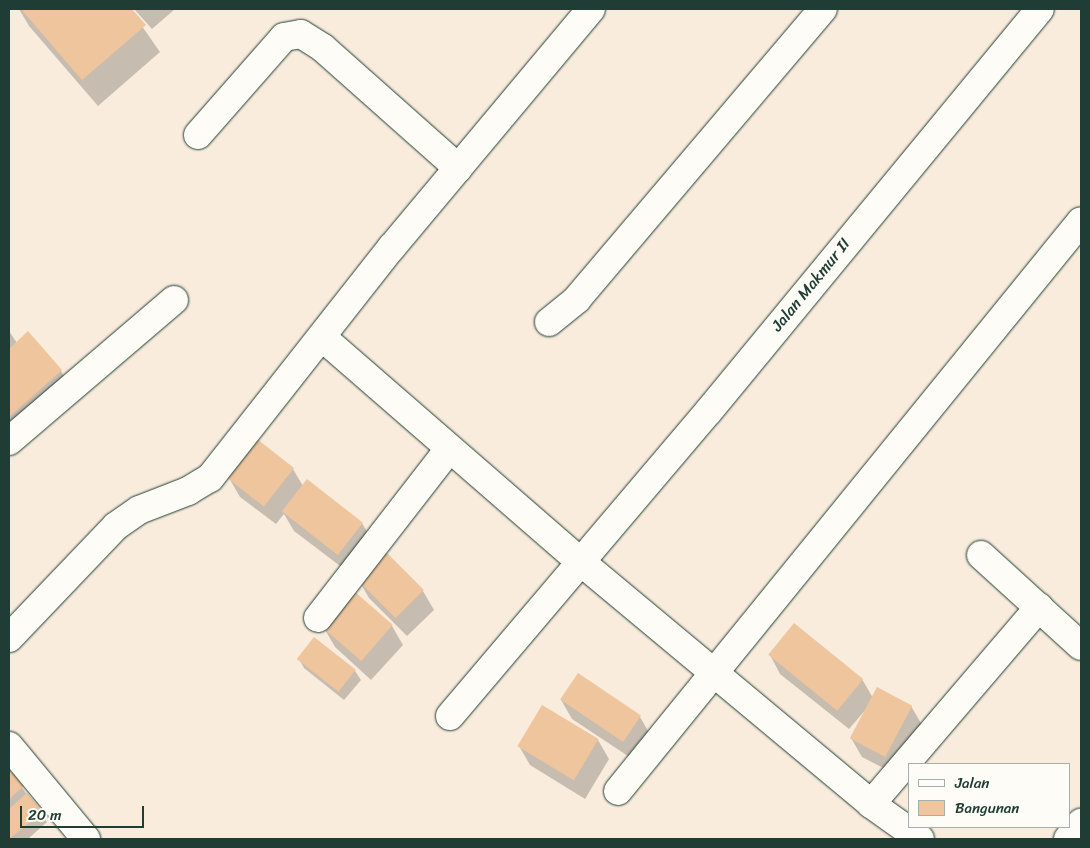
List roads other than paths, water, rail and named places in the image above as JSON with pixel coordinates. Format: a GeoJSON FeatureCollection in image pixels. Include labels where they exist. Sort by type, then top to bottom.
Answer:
{"type":"FeatureCollection","features":[{"type":"Feature","properties":{"kind":"street"},"geometry":{"type":"LineString","coordinates":[[9,638],[116,526],[152,506],[188,492],[210,478],[458,168],[592,9]]}},
{"type":"Feature","properties":{"kind":"street"},"geometry":{"type":"LineString","coordinates":[[549,322],[577,299],[823,9]]}},
{"type":"Feature","properties":{"kind":"street","name":"Jalan Makmur II"},"geometry":{"type":"LineString","coordinates":[[450,716],[708,412],[1040,9]]}},
{"type":"Feature","properties":{"kind":"street"},"geometry":{"type":"LineString","coordinates":[[198,135],[284,37],[301,34],[323,48],[458,168]]}},
{"type":"Feature","properties":{"kind":"street"},"geometry":{"type":"LineString","coordinates":[[618,790],[716,674],[973,351],[1081,222]]}},
{"type":"Feature","properties":{"kind":"street"},"geometry":{"type":"LineString","coordinates":[[9,441],[174,300]]}},
{"type":"Feature","properties":{"kind":"street"},"geometry":{"type":"LineString","coordinates":[[323,338],[581,562],[871,804],[920,839]]}},
{"type":"Feature","properties":{"kind":"street"},"geometry":{"type":"LineString","coordinates":[[318,618],[449,449]]}},
{"type":"Feature","properties":{"kind":"street"},"geometry":{"type":"LineString","coordinates":[[981,555],[1081,646]]}},
{"type":"Feature","properties":{"kind":"street"},"geometry":{"type":"LineString","coordinates":[[871,804],[1039,607]]}},
{"type":"Feature","properties":{"kind":"street"},"geometry":{"type":"LineString","coordinates":[[9,746],[86,839]]}},
{"type":"Feature","properties":{"kind":"street"},"geometry":{"type":"LineString","coordinates":[[1068,839],[1081,823]]}}]}
